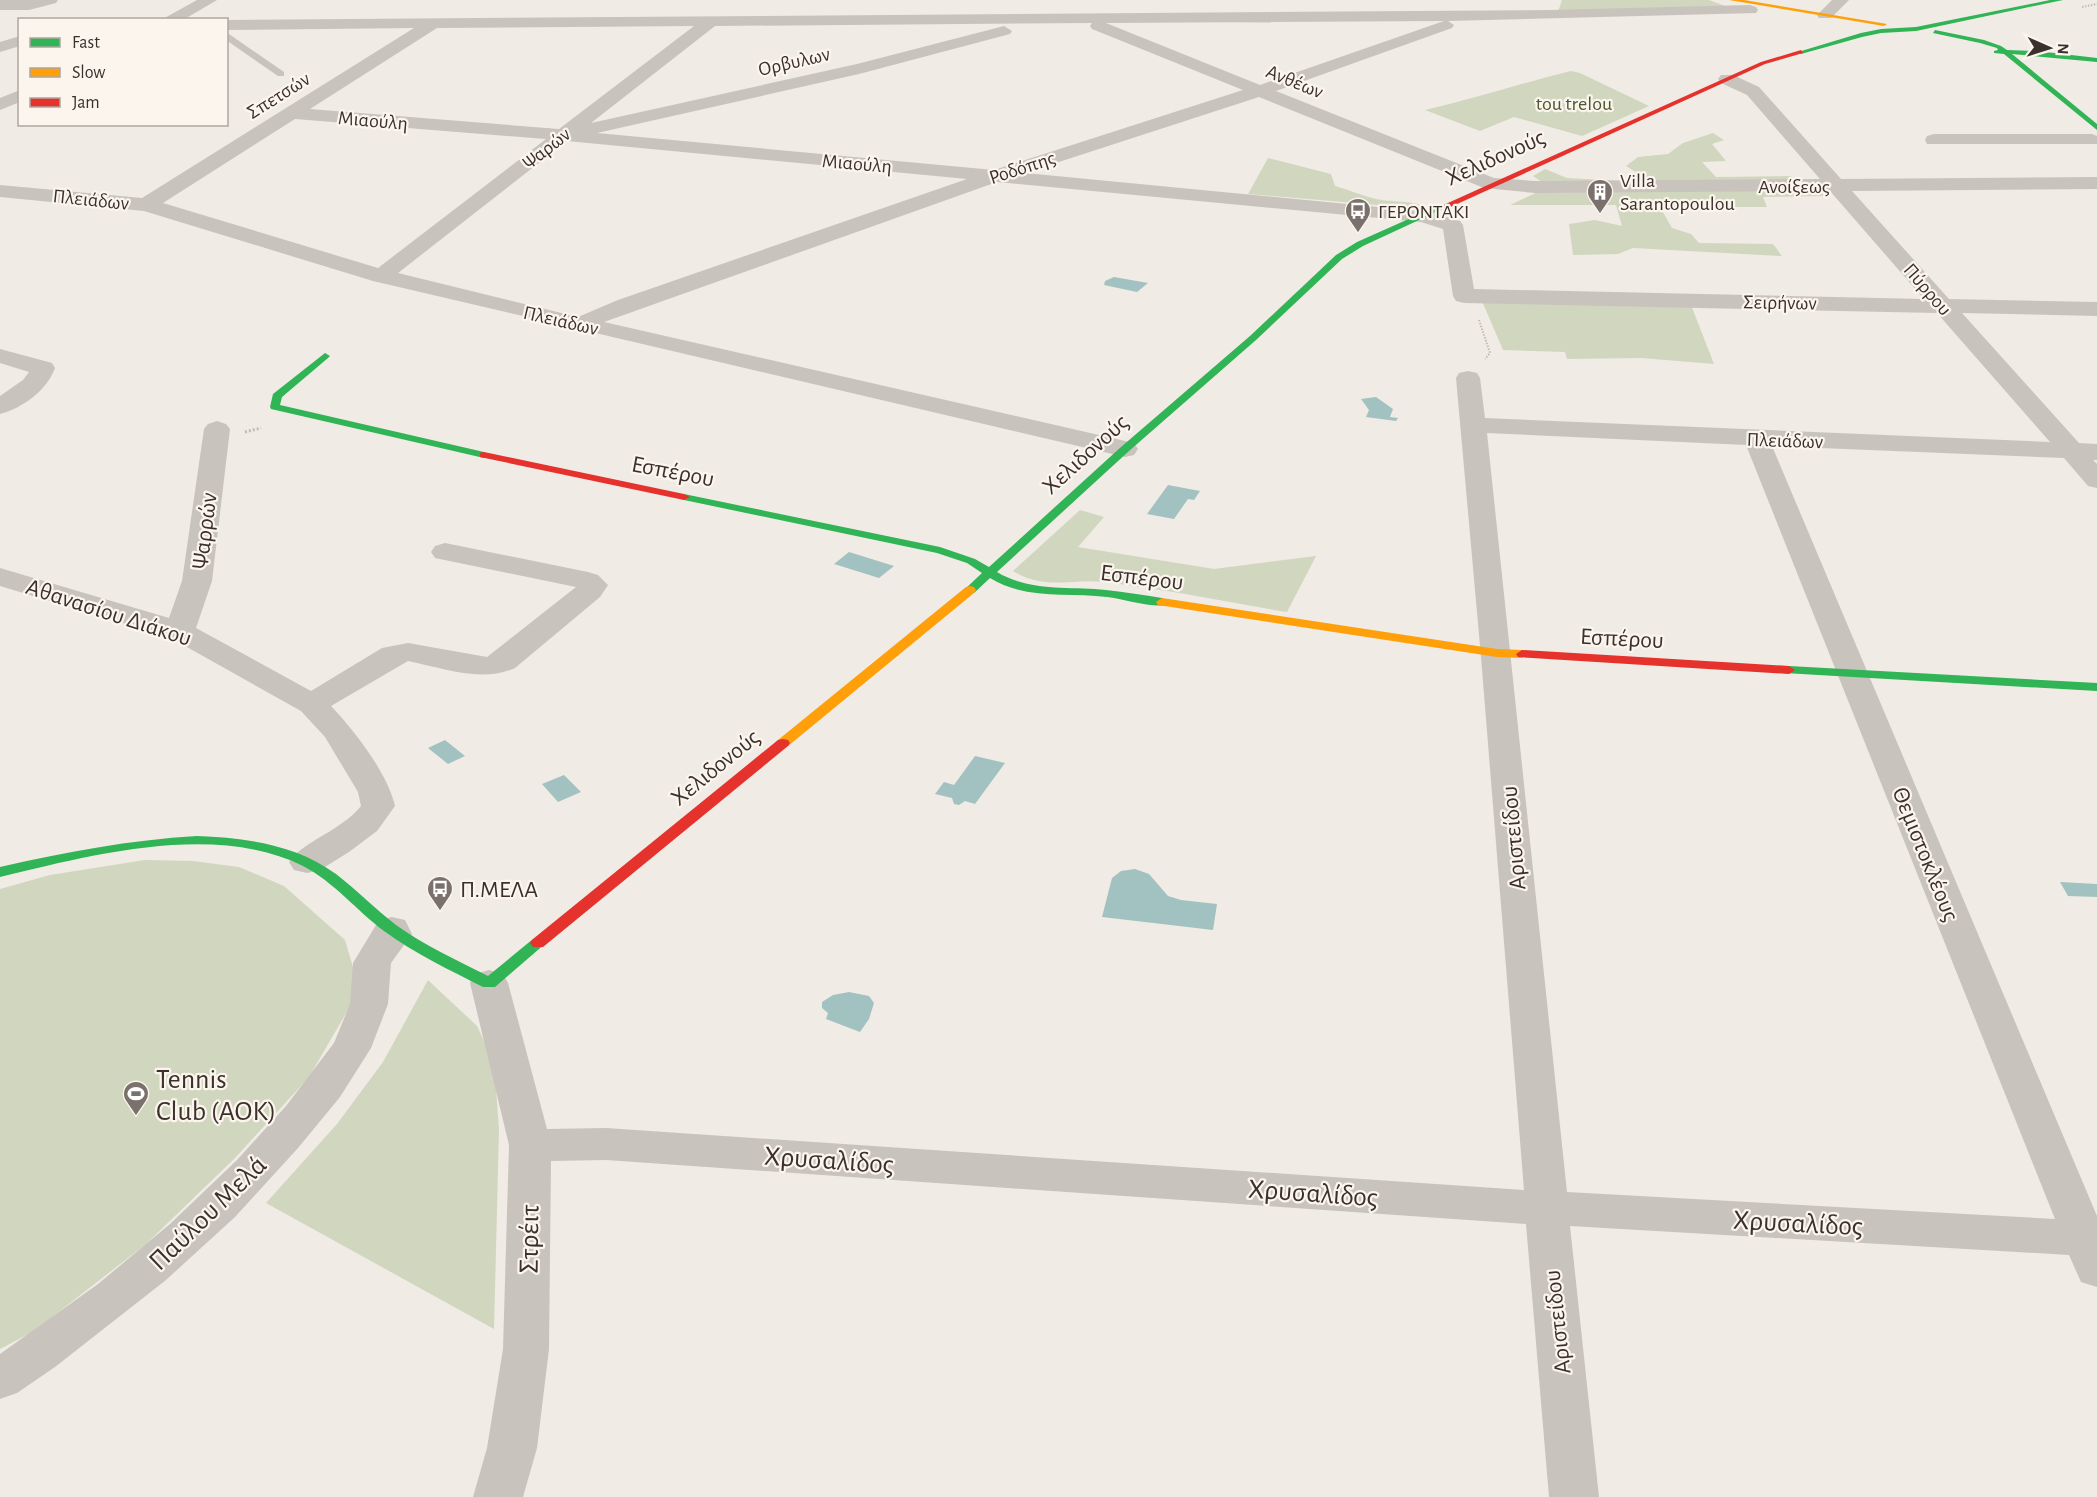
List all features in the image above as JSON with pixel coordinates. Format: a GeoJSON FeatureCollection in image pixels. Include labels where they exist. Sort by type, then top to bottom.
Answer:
{"type":"FeatureCollection","features":[{"type":"Feature","properties":{"kind":"street"},"geometry":{"type":"LineString","coordinates":[[0,4],[4,0]]}},
{"type":"Feature","properties":{"kind":"street"},"geometry":{"type":"LineString","coordinates":[[0,4],[29,5],[50,0]]}},
{"type":"Feature","properties":{"kind":"street"},"geometry":{"type":"LineString","coordinates":[[173,18],[209,0]]}},
{"type":"Feature","properties":{"kind":"street"},"geometry":{"type":"LineString","coordinates":[[1058,20],[1069,0]]}},
{"type":"Feature","properties":{"kind":"street"},"geometry":{"type":"LineString","coordinates":[[1207,18],[1220,5],[1229,0]]}},
{"type":"Feature","properties":{"kind":"street"},"geometry":{"type":"LineString","coordinates":[[1825,15],[1840,0]]}},
{"type":"Feature","properties":{"kind":"street"},"geometry":{"type":"LineString","coordinates":[[1886,28],[2013,0]]}},
{"type":"Feature","properties":{"kind":"street"},"geometry":{"type":"LineString","coordinates":[[1916,29],[2060,0]]}},
{"type":"Feature","properties":{"kind":"street"},"geometry":{"type":"LineString","coordinates":[[1747,3],[1886,28],[1916,29],[1993,44],[2005,52],[2095,137]]}},
{"type":"Feature","properties":{"kind":"street"},"geometry":{"type":"LineString","coordinates":[[228,25],[434,23],[628,14],[711,21],[1466,16],[1747,3],[1792,8],[1956,42],[1971,46],[1997,64]]}},
{"type":"Feature","properties":{"kind":"street"},"geometry":{"type":"LineString","coordinates":[[397,23],[415,4]]}},
{"type":"Feature","properties":{"kind":"street"},"geometry":{"type":"LineString","coordinates":[[958,7],[972,20]]}},
{"type":"Feature","properties":{"kind":"street","name":"Ροδόπης"},"geometry":{"type":"LineString","coordinates":[[580,324],[626,305],[995,176],[1259,91],[1466,16]]}},
{"type":"Feature","properties":{"kind":"street","name":"Ορβυλων"},"geometry":{"type":"LineString","coordinates":[[562,135],[859,69],[993,35],[1033,20]]}},
{"type":"Feature","properties":{"kind":"street","name":"Ανθέων"},"geometry":{"type":"LineString","coordinates":[[1082,20],[1491,184]]}},
{"type":"Feature","properties":{"kind":"street","name":"Ψαρών"},"geometry":{"type":"LineString","coordinates":[[381,276],[711,21]]}},
{"type":"Feature","properties":{"kind":"street","name":"Σπετσών"},"geometry":{"type":"LineString","coordinates":[[146,205],[434,23]]}},
{"type":"Feature","properties":{"kind":"street","name":"Χελιδονούς"},"geometry":{"type":"LineString","coordinates":[[489,983],[991,573],[1125,449],[1253,338],[1340,257],[1360,244],[1719,82],[1784,57],[1886,28]]}},
{"type":"Feature","properties":{"kind":"street"},"geometry":{"type":"LineString","coordinates":[[0,47],[16,32]]}},
{"type":"Feature","properties":{"kind":"street"},"geometry":{"type":"LineString","coordinates":[[1982,52],[2037,53],[2097,60]]}},
{"type":"Feature","properties":{"kind":"street","name":"Πύρρου"},"geometry":{"type":"LineString","coordinates":[[1719,82],[1760,98],[2097,480]]}},
{"type":"Feature","properties":{"kind":"street"},"geometry":{"type":"LineString","coordinates":[[2032,92],[2095,137]]}},
{"type":"Feature","properties":{"kind":"street"},"geometry":{"type":"LineString","coordinates":[[0,105],[18,96]]}},
{"type":"Feature","properties":{"kind":"street","name":"Μιαούλη"},"geometry":{"type":"LineString","coordinates":[[292,113],[562,135],[1422,216]]}},
{"type":"Feature","properties":{"kind":"street"},"geometry":{"type":"LineString","coordinates":[[1934,140],[2095,137]]}},
{"type":"Feature","properties":{"kind":"street","name":"Ανοίξεως"},"geometry":{"type":"LineString","coordinates":[[1491,184],[1534,187],[2097,183]]}},
{"type":"Feature","properties":{"kind":"street","name":"Πλειάδων"},"geometry":{"type":"LineString","coordinates":[[0,191],[146,205],[381,276],[1125,449]]}},
{"type":"Feature","properties":{"kind":"street"},"geometry":{"type":"LineString","coordinates":[[1422,216],[1453,225],[1464,296]]}},
{"type":"Feature","properties":{"kind":"street","name":"Σειρήνων"},"geometry":{"type":"LineString","coordinates":[[1464,296],[2097,309]]}},
{"type":"Feature","properties":{"kind":"street"},"geometry":{"type":"LineString","coordinates":[[0,356],[42,368],[41,376],[25,391],[0,406]]}},
{"type":"Feature","properties":{"kind":"street"},"geometry":{"type":"LineString","coordinates":[[275,407],[277,396],[325,356]]}},
{"type":"Feature","properties":{"kind":"street","name":"Αριστείδου"},"geometry":{"type":"LineString","coordinates":[[1468,378],[1497,653],[1545,1208],[1574,1497]]}},
{"type":"Feature","properties":{"kind":"street","name":"Εσπέρου"},"geometry":{"type":"LineString","coordinates":[[275,407],[513,462],[940,550],[971,561],[1008,584],[1058,592],[1105,593],[1497,653],[2097,687]]}},
{"type":"Feature","properties":{"kind":"street","name":"Πλειάδων"},"geometry":{"type":"LineString","coordinates":[[1474,425],[2097,452]]}},
{"type":"Feature","properties":{"kind":"street","name":"Ψαρρών"},"geometry":{"type":"LineString","coordinates":[[180,632],[197,581],[216,434]]}},
{"type":"Feature","properties":{"kind":"street","name":"Θεμιστοκλέους"},"geometry":{"type":"LineString","coordinates":[[1756,438],[1852,674],[2093,1249]]}},
{"type":"Feature","properties":{"kind":"street"},"geometry":{"type":"LineString","coordinates":[[312,704],[393,655],[408,652],[482,667],[493,666],[512,654],[590,591],[593,585],[588,581],[446,552]]}},
{"type":"Feature","properties":{"kind":"street","name":"Αθανασίου Διάκου"},"geometry":{"type":"LineString","coordinates":[[0,577],[180,632],[312,704],[338,732],[375,792],[378,806],[370,819],[356,832],[307,862]]}},
{"type":"Feature","properties":{"kind":"street"},"geometry":{"type":"LineString","coordinates":[[0,872],[85,853],[170,842],[214,841],[250,845],[284,853],[307,862],[392,929],[489,983]]}},
{"type":"Feature","properties":{"kind":"street","name":"Παύλου Μελά"},"geometry":{"type":"LineString","coordinates":[[0,1378],[97,1310],[181,1240],[244,1181],[281,1140],[329,1082],[349,1053],[369,1004],[371,965],[380,949],[393,934],[392,929]]}},
{"type":"Feature","properties":{"kind":"street","name":"Στρέιτ"},"geometry":{"type":"LineString","coordinates":[[489,983],[530,1145],[526,1348],[512,1448],[498,1497]]}},
{"type":"Feature","properties":{"kind":"street","name":"Χρυσαλίδος"},"geometry":{"type":"LineString","coordinates":[[530,1145],[606,1144],[1545,1208],[2093,1249]]}},
{"type":"Feature","properties":{"kind":"lane"},"geometry":{"type":"LineString","coordinates":[[228,36],[281,74]]}},
{"type":"Feature","properties":{"kind":"path"},"geometry":{"type":"LineString","coordinates":[[1464,296],[1481,322],[1490,353],[1468,378]]}},
{"type":"Feature","properties":{"kind":"path"},"geometry":{"type":"LineString","coordinates":[[216,434],[270,425],[275,407]]}},
{"type":"Feature","properties":{"kind":"green space"},"geometry":{"type":"Polygon","coordinates":[[[1562,0],[1709,0],[1725,6],[1558,12],[1562,0]]]}},
{"type":"Feature","properties":{"kind":"green space","name":"tou trelou"},"geometry":{"type":"Polygon","coordinates":[[[1571,71],[1580,73],[1649,106],[1582,136],[1514,117],[1480,131],[1425,110],[1461,101],[1571,71]]]}},
{"type":"Feature","properties":{"kind":"green space"},"geometry":{"type":"Polygon","coordinates":[[[1713,133],[1724,140],[1712,144],[1726,161],[1702,162],[1716,177],[1791,176],[1797,183],[1545,184],[1533,176],[1545,169],[1567,178],[1619,181],[1647,179],[1626,166],[1638,157],[1668,154],[1683,143],[1713,133]]]}},
{"type":"Feature","properties":{"kind":"green space"},"geometry":{"type":"Polygon","coordinates":[[[1268,158],[1331,174],[1335,186],[1364,196],[1421,205],[1413,208],[1248,194],[1268,158]]]}},
{"type":"Feature","properties":{"kind":"green space"},"geometry":{"type":"Polygon","coordinates":[[[1824,188],[1823,196],[1763,197],[1767,207],[1660,207],[1672,228],[1691,234],[1699,243],[1773,244],[1782,256],[1633,248],[1618,254],[1573,255],[1569,224],[1595,220],[1622,226],[1616,205],[1510,205],[1542,190],[1824,188]]]}},
{"type":"Feature","properties":{"kind":"green space"},"geometry":{"type":"Polygon","coordinates":[[[1482,301],[1691,305],[1714,364],[1641,358],[1567,359],[1565,352],[1503,350],[1482,301]]]}},
{"type":"Feature","properties":{"kind":"green space"},"geometry":{"type":"Polygon","coordinates":[[[1080,510],[1104,517],[1078,547],[1214,569],[1316,556],[1287,612],[1104,582],[1036,581],[1013,571],[1080,510]]]}},
{"type":"Feature","properties":{"kind":"green space","name":"Tennis Club (AOK)"},"geometry":{"type":"Polygon","coordinates":[[[145,860],[193,861],[239,867],[284,886],[345,940],[355,974],[356,996],[309,1077],[235,1158],[146,1244],[34,1331],[0,1349],[0,889],[50,875],[145,860]]]}},
{"type":"Feature","properties":{"kind":"green space"},"geometry":{"type":"Polygon","coordinates":[[[428,980],[477,1026],[494,1062],[499,1129],[494,1329],[266,1203],[337,1124],[383,1062],[428,980]]]}},
{"type":"Feature","properties":{"kind":"water"},"geometry":{"type":"Polygon","coordinates":[[[1114,277],[1148,283],[1137,292],[1104,285],[1105,281],[1114,277]]]}},
{"type":"Feature","properties":{"kind":"water"},"geometry":{"type":"Polygon","coordinates":[[[1376,397],[1393,409],[1390,417],[1398,418],[1396,421],[1366,417],[1369,410],[1361,399],[1376,397]]]}},
{"type":"Feature","properties":{"kind":"water"},"geometry":{"type":"Polygon","coordinates":[[[1168,485],[1200,491],[1194,500],[1188,499],[1174,519],[1147,514],[1168,485]]]}},
{"type":"Feature","properties":{"kind":"water"},"geometry":{"type":"Polygon","coordinates":[[[849,552],[894,566],[879,578],[834,564],[849,552]]]}},
{"type":"Feature","properties":{"kind":"water"},"geometry":{"type":"Polygon","coordinates":[[[445,740],[465,756],[448,764],[428,748],[445,740]]]}},
{"type":"Feature","properties":{"kind":"water"},"geometry":{"type":"Polygon","coordinates":[[[975,756],[1005,763],[975,804],[965,801],[959,805],[954,804],[952,798],[935,794],[944,782],[954,785],[975,756]]]}},
{"type":"Feature","properties":{"kind":"water"},"geometry":{"type":"Polygon","coordinates":[[[564,775],[581,792],[558,802],[542,784],[564,775]]]}},
{"type":"Feature","properties":{"kind":"water"},"geometry":{"type":"Polygon","coordinates":[[[1135,869],[1149,874],[1168,896],[1181,900],[1217,904],[1213,930],[1102,917],[1112,878],[1121,871],[1135,869]]]}},
{"type":"Feature","properties":{"kind":"water"},"geometry":{"type":"Polygon","coordinates":[[[2060,882],[2097,884],[2097,897],[2068,896],[2060,882]]]}},
{"type":"Feature","properties":{"kind":"water"},"geometry":{"type":"Polygon","coordinates":[[[849,992],[869,996],[874,1003],[869,1019],[860,1032],[826,1019],[828,1013],[822,1008],[822,1002],[833,995],[849,992]]]}},
{"type":"Feature","properties":{"kind":"traffic: fast"},"geometry":{"type":"LineString","coordinates":[[1801,52],[1861,35],[1881,31],[1916,29],[2060,0]]}},
{"type":"Feature","properties":{"kind":"traffic: fast"},"geometry":{"type":"LineString","coordinates":[[1935,32],[1982,41],[1999,47],[2097,128]]}},
{"type":"Feature","properties":{"kind":"traffic: fast"},"geometry":{"type":"LineString","coordinates":[[1996,52],[2037,53],[2097,60]]}},
{"type":"Feature","properties":{"kind":"traffic: fast"},"geometry":{"type":"LineString","coordinates":[[970,590],[1125,449],[1253,338],[1339,257],[1360,244],[1443,207]]}},
{"type":"Feature","properties":{"kind":"traffic: fast"},"geometry":{"type":"LineString","coordinates":[[325,356],[277,396],[275,407],[484,455]]}},
{"type":"Feature","properties":{"kind":"traffic: fast"},"geometry":{"type":"LineString","coordinates":[[684,497],[940,550],[971,561],[1008,584],[1058,592],[1105,593],[1162,602]]}},
{"type":"Feature","properties":{"kind":"traffic: fast"},"geometry":{"type":"LineString","coordinates":[[1789,670],[2097,687]]}},
{"type":"Feature","properties":{"kind":"traffic: fast"},"geometry":{"type":"LineString","coordinates":[[0,872],[114,848],[156,843],[237,842],[274,850],[308,863],[330,877],[402,936],[489,983],[538,943]]}},
{"type":"Feature","properties":{"kind":"traffic: slow"},"geometry":{"type":"LineString","coordinates":[[1732,0],[1884,24]]}},
{"type":"Feature","properties":{"kind":"traffic: slow"},"geometry":{"type":"LineString","coordinates":[[783,743],[970,590]]}},
{"type":"Feature","properties":{"kind":"traffic: slow"},"geometry":{"type":"LineString","coordinates":[[1162,602],[1497,653],[1522,654]]}},
{"type":"Feature","properties":{"kind":"traffic: jam"},"geometry":{"type":"LineString","coordinates":[[1443,207],[1763,63],[1801,52]]}},
{"type":"Feature","properties":{"kind":"traffic: jam"},"geometry":{"type":"LineString","coordinates":[[484,455],[684,497]]}},
{"type":"Feature","properties":{"kind":"traffic: jam"},"geometry":{"type":"LineString","coordinates":[[1522,654],[1789,670]]}},
{"type":"Feature","properties":{"kind":"traffic: jam"},"geometry":{"type":"LineString","coordinates":[[538,943],[783,743]]}},
{"type":"Feature","properties":{"kind":"place","name":"Villa Sarantopoulou"},"geometry":{"type":"Point","coordinates":[1600,215]}},
{"type":"Feature","properties":{"kind":"place","name":"ΓΕΡΟΝΤΑΚΙ"},"geometry":{"type":"Point","coordinates":[1358,234]}},
{"type":"Feature","properties":{"kind":"place","name":"Π.ΜΕΛΑ"},"geometry":{"type":"Point","coordinates":[440,912]}},
{"type":"Feature","properties":{"kind":"place","name":"Tennis Club (AOK)"},"geometry":{"type":"Point","coordinates":[136,1117]}}]}
